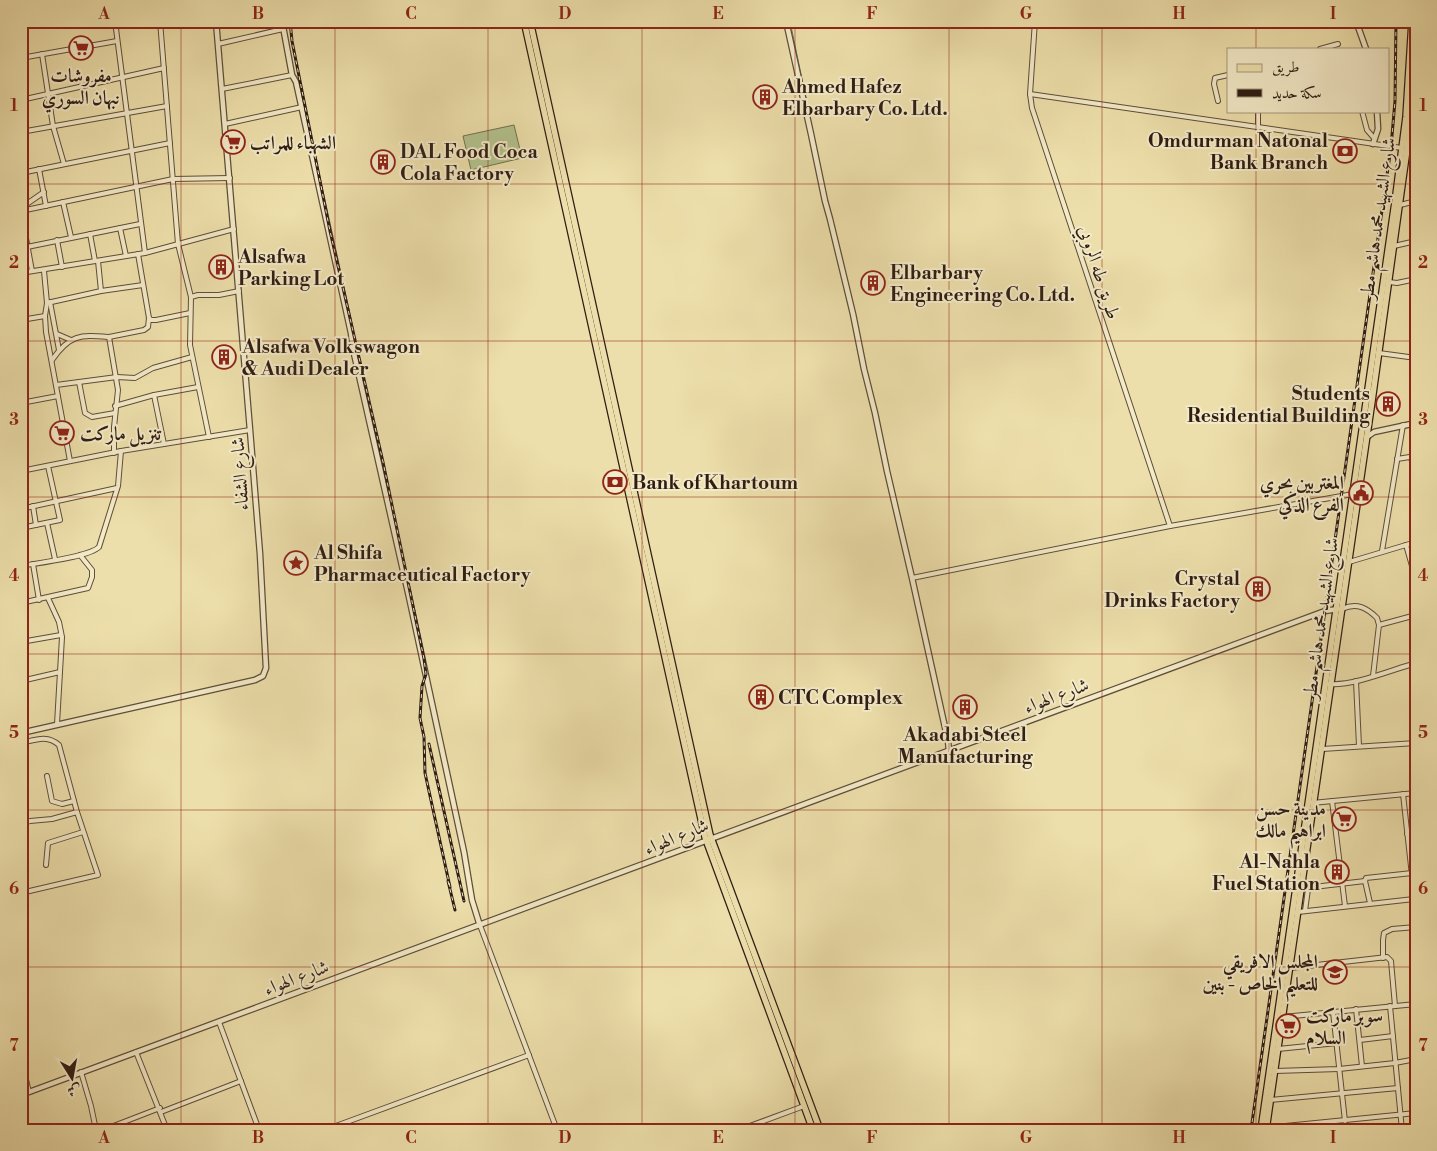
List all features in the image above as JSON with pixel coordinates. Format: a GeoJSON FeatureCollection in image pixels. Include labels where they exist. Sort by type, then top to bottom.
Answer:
{"type":"FeatureCollection","features":[{"type":"Feature","properties":{"kind":"main road"},"geometry":{"type":"LineString","coordinates":[[524,21],[536,63],[709,839],[813,1130]]}},
{"type":"Feature","properties":{"kind":"main road"},"geometry":{"type":"LineString","coordinates":[[530,21],[536,63]]}},
{"type":"Feature","properties":{"kind":"main road","name":"شارع الشهيد محمد هاشم مطر"},"geometry":{"type":"LineString","coordinates":[[1265,1129],[1302,888],[1312,803],[1340,609],[1353,494],[1379,352],[1400,205],[1412,105],[1412,21]]}},
{"type":"Feature","properties":{"kind":"main road","name":"شارع الشهيد محمد هاشم مطر"},"geometry":{"type":"LineString","coordinates":[[1340,609],[1349,562],[1367,437],[1402,148],[1416,60]]}},
{"type":"Feature","properties":{"kind":"main road","name":"شارع الشهيد محمد هاشم مطر"},"geometry":{"type":"LineString","coordinates":[[1312,803],[1322,749],[1329,684]]}},
{"type":"Feature","properties":{"kind":"main road","name":"شارع الشهيد محمد هاشم مطر"},"geometry":{"type":"LineString","coordinates":[[1265,1129],[1302,888]]}},
{"type":"Feature","properties":{"kind":"main road"},"geometry":{"type":"LineString","coordinates":[[766,996],[820,1130]]}},
{"type":"Feature","properties":{"kind":"street"},"geometry":{"type":"LineString","coordinates":[[114,21],[145,252]]}},
{"type":"Feature","properties":{"kind":"street"},"geometry":{"type":"LineString","coordinates":[[160,21],[178,244],[191,297],[190,345],[209,436]]}},
{"type":"Feature","properties":{"kind":"street","name":"شارع الشفاء"},"geometry":{"type":"LineString","coordinates":[[21,733],[255,680],[263,676],[266,668],[250,430],[216,21]]}},
{"type":"Feature","properties":{"kind":"street"},"geometry":{"type":"LineString","coordinates":[[282,21],[292,75],[296,82],[302,107],[353,349],[457,819],[472,900],[480,926],[557,1130]]}},
{"type":"Feature","properties":{"kind":"street"},"geometry":{"type":"LineString","coordinates":[[786,21],[825,201],[853,314],[886,471],[912,578],[949,751]]}},
{"type":"Feature","properties":{"kind":"street","name":"طريق طه الروبي"},"geometry":{"type":"LineString","coordinates":[[1035,21],[1030,94],[1032,108],[1170,526]]}},
{"type":"Feature","properties":{"kind":"street"},"geometry":{"type":"LineString","coordinates":[[1356,21],[1366,48]]}},
{"type":"Feature","properties":{"kind":"street"},"geometry":{"type":"LineString","coordinates":[[218,44],[283,29]]}},
{"type":"Feature","properties":{"kind":"street"},"geometry":{"type":"LineString","coordinates":[[21,58],[117,41]]}},
{"type":"Feature","properties":{"kind":"street"},"geometry":{"type":"LineString","coordinates":[[1324,48],[1338,44]]}},
{"type":"Feature","properties":{"kind":"street"},"geometry":{"type":"LineString","coordinates":[[42,54],[53,126],[64,164]]}},
{"type":"Feature","properties":{"kind":"street"},"geometry":{"type":"LineString","coordinates":[[21,100],[164,68]]}},
{"type":"Feature","properties":{"kind":"street"},"geometry":{"type":"LineString","coordinates":[[222,89],[292,75]]}},
{"type":"Feature","properties":{"kind":"street"},"geometry":{"type":"LineString","coordinates":[[1218,102],[1214,84],[1215,78],[1227,75]]}},
{"type":"Feature","properties":{"kind":"street"},"geometry":{"type":"LineString","coordinates":[[1030,94],[1402,148]]}},
{"type":"Feature","properties":{"kind":"street"},"geometry":{"type":"LineString","coordinates":[[21,132],[167,106]]}},
{"type":"Feature","properties":{"kind":"street"},"geometry":{"type":"LineString","coordinates":[[225,124],[302,107]]}},
{"type":"Feature","properties":{"kind":"street"},"geometry":{"type":"LineString","coordinates":[[1258,112],[1258,128]]}},
{"type":"Feature","properties":{"kind":"street"},"geometry":{"type":"LineString","coordinates":[[1362,112],[1367,130],[1374,138]]}},
{"type":"Feature","properties":{"kind":"street"},"geometry":{"type":"LineString","coordinates":[[1372,144],[1378,129],[1377,112]]}},
{"type":"Feature","properties":{"kind":"street"},"geometry":{"type":"LineString","coordinates":[[21,174],[170,143]]}},
{"type":"Feature","properties":{"kind":"street"},"geometry":{"type":"LineString","coordinates":[[39,169],[46,206]]}},
{"type":"Feature","properties":{"kind":"street"},"geometry":{"type":"LineString","coordinates":[[21,210],[173,179],[230,178]]}},
{"type":"Feature","properties":{"kind":"street"},"geometry":{"type":"LineString","coordinates":[[21,210],[44,192]]}},
{"type":"Feature","properties":{"kind":"street"},"geometry":{"type":"LineString","coordinates":[[1400,205],[1416,201]]}},
{"type":"Feature","properties":{"kind":"street"},"geometry":{"type":"LineString","coordinates":[[63,202],[72,237]]}},
{"type":"Feature","properties":{"kind":"street"},"geometry":{"type":"LineString","coordinates":[[21,210],[23,231],[32,272]]}},
{"type":"Feature","properties":{"kind":"street"},"geometry":{"type":"LineString","coordinates":[[27,246],[140,224]]}},
{"type":"Feature","properties":{"kind":"street"},"geometry":{"type":"LineString","coordinates":[[120,228],[126,256]]}},
{"type":"Feature","properties":{"kind":"street"},"geometry":{"type":"LineString","coordinates":[[21,273],[44,271],[138,254],[234,229]]}},
{"type":"Feature","properties":{"kind":"street"},"geometry":{"type":"LineString","coordinates":[[90,234],[101,291]]}},
{"type":"Feature","properties":{"kind":"street"},"geometry":{"type":"LineString","coordinates":[[57,240],[62,267]]}},
{"type":"Feature","properties":{"kind":"street"},"geometry":{"type":"LineString","coordinates":[[1394,246],[1416,241]]}},
{"type":"Feature","properties":{"kind":"street"},"geometry":{"type":"LineString","coordinates":[[52,360],[59,350],[71,340],[82,336],[110,337],[144,330],[148,327],[149,318],[138,254]]}},
{"type":"Feature","properties":{"kind":"street"},"geometry":{"type":"LineString","coordinates":[[44,271],[59,350]]}},
{"type":"Feature","properties":{"kind":"street"},"geometry":{"type":"LineString","coordinates":[[1388,282],[1416,279]]}},
{"type":"Feature","properties":{"kind":"street"},"geometry":{"type":"LineString","coordinates":[[49,302],[101,291],[144,285]]}},
{"type":"Feature","properties":{"kind":"street"},"geometry":{"type":"LineString","coordinates":[[191,297],[239,291]]}},
{"type":"Feature","properties":{"kind":"street"},"geometry":{"type":"LineString","coordinates":[[49,302],[45,316],[46,332],[70,461]]}},
{"type":"Feature","properties":{"kind":"street"},"geometry":{"type":"LineString","coordinates":[[149,318],[156,320],[190,313]]}},
{"type":"Feature","properties":{"kind":"street"},"geometry":{"type":"LineString","coordinates":[[21,320],[45,316]]}},
{"type":"Feature","properties":{"kind":"street"},"geometry":{"type":"LineString","coordinates":[[57,334],[71,340]]}},
{"type":"Feature","properties":{"kind":"street"},"geometry":{"type":"LineString","coordinates":[[110,337],[118,390],[115,406],[114,453]]}},
{"type":"Feature","properties":{"kind":"street"},"geometry":{"type":"LineString","coordinates":[[1379,352],[1416,358]]}},
{"type":"Feature","properties":{"kind":"street"},"geometry":{"type":"LineString","coordinates":[[56,385],[117,377],[135,378],[153,368],[192,356]]}},
{"type":"Feature","properties":{"kind":"street"},"geometry":{"type":"LineString","coordinates":[[79,382],[85,413],[88,416],[115,413]]}},
{"type":"Feature","properties":{"kind":"street"},"geometry":{"type":"LineString","coordinates":[[115,406],[154,395],[198,387]]}},
{"type":"Feature","properties":{"kind":"street"},"geometry":{"type":"LineString","coordinates":[[154,395],[164,444]]}},
{"type":"Feature","properties":{"kind":"street"},"geometry":{"type":"LineString","coordinates":[[21,403],[58,396]]}},
{"type":"Feature","properties":{"kind":"street"},"geometry":{"type":"LineString","coordinates":[[1367,437],[1374,432],[1415,423],[1416,402]]}},
{"type":"Feature","properties":{"kind":"street"},"geometry":{"type":"LineString","coordinates":[[1382,551],[1403,425]]}},
{"type":"Feature","properties":{"kind":"street"},"geometry":{"type":"LineString","coordinates":[[21,450],[23,471],[121,451],[250,430]]}},
{"type":"Feature","properties":{"kind":"street"},"geometry":{"type":"LineString","coordinates":[[21,566],[80,556],[93,552],[99,547],[117,488],[121,451]]}},
{"type":"Feature","properties":{"kind":"street"},"geometry":{"type":"LineString","coordinates":[[1397,459],[1413,456],[1416,481]]}},
{"type":"Feature","properties":{"kind":"street"},"geometry":{"type":"LineString","coordinates":[[21,528],[60,520],[48,466]]}},
{"type":"Feature","properties":{"kind":"street"},"geometry":{"type":"LineString","coordinates":[[21,509],[117,488]]}},
{"type":"Feature","properties":{"kind":"street"},"geometry":{"type":"LineString","coordinates":[[912,578],[1170,526],[1353,494]]}},
{"type":"Feature","properties":{"kind":"street"},"geometry":{"type":"LineString","coordinates":[[33,506],[36,525]]}},
{"type":"Feature","properties":{"kind":"street"},"geometry":{"type":"LineString","coordinates":[[47,523],[55,559]]}},
{"type":"Feature","properties":{"kind":"street"},"geometry":{"type":"LineString","coordinates":[[1349,562],[1416,542]]}},
{"type":"Feature","properties":{"kind":"street"},"geometry":{"type":"LineString","coordinates":[[1406,545],[1416,580]]}},
{"type":"Feature","properties":{"kind":"street"},"geometry":{"type":"LineString","coordinates":[[21,603],[88,588],[93,572],[80,556]]}},
{"type":"Feature","properties":{"kind":"street"},"geometry":{"type":"LineString","coordinates":[[33,564],[39,600]]}},
{"type":"Feature","properties":{"kind":"street"},"geometry":{"type":"LineString","coordinates":[[48,598],[59,622],[61,635],[57,724]]}},
{"type":"Feature","properties":{"kind":"street"},"geometry":{"type":"LineString","coordinates":[[1340,609],[1354,606],[1365,607],[1377,618],[1379,625],[1373,676]]}},
{"type":"Feature","properties":{"kind":"street","name":"شارع الهواء"},"geometry":{"type":"LineString","coordinates":[[21,1095],[1325,611],[1340,609]]}},
{"type":"Feature","properties":{"kind":"street"},"geometry":{"type":"LineString","coordinates":[[1379,625],[1416,615]]}},
{"type":"Feature","properties":{"kind":"street"},"geometry":{"type":"LineString","coordinates":[[21,642],[61,635]]}},
{"type":"Feature","properties":{"kind":"street"},"geometry":{"type":"LineString","coordinates":[[1329,684],[1356,681],[1416,662]]}},
{"type":"Feature","properties":{"kind":"street"},"geometry":{"type":"LineString","coordinates":[[21,681],[60,672]]}},
{"type":"Feature","properties":{"kind":"street"},"geometry":{"type":"LineString","coordinates":[[1356,681],[1359,746]]}},
{"type":"Feature","properties":{"kind":"street"},"geometry":{"type":"LineString","coordinates":[[21,743],[45,738],[53,740],[58,745],[76,812],[98,875],[21,893]]}},
{"type":"Feature","properties":{"kind":"street"},"geometry":{"type":"LineString","coordinates":[[1322,749],[1416,743]]}},
{"type":"Feature","properties":{"kind":"street"},"geometry":{"type":"LineString","coordinates":[[47,776],[52,801],[62,804],[74,801]]}},
{"type":"Feature","properties":{"kind":"street"},"geometry":{"type":"LineString","coordinates":[[1312,803],[1416,793]]}},
{"type":"Feature","properties":{"kind":"street"},"geometry":{"type":"LineString","coordinates":[[1403,794],[1416,912]]}},
{"type":"Feature","properties":{"kind":"street"},"geometry":{"type":"LineString","coordinates":[[1332,802],[1346,906]]}},
{"type":"Feature","properties":{"kind":"street"},"geometry":{"type":"LineString","coordinates":[[21,824],[76,812]]}},
{"type":"Feature","properties":{"kind":"street"},"geometry":{"type":"LineString","coordinates":[[46,865],[48,844],[83,832]]}},
{"type":"Feature","properties":{"kind":"street"},"geometry":{"type":"LineString","coordinates":[[1407,834],[1416,833]]}},
{"type":"Feature","properties":{"kind":"street"},"geometry":{"type":"LineString","coordinates":[[1305,911],[1302,888],[1365,881],[1368,877],[1412,874]]}},
{"type":"Feature","properties":{"kind":"street"},"geometry":{"type":"LineString","coordinates":[[1365,881],[1370,903]]}},
{"type":"Feature","properties":{"kind":"street"},"geometry":{"type":"LineString","coordinates":[[1298,912],[1414,899]]}},
{"type":"Feature","properties":{"kind":"street"},"geometry":{"type":"LineString","coordinates":[[1383,958],[1384,933],[1392,929],[1416,927]]}},
{"type":"Feature","properties":{"kind":"street"},"geometry":{"type":"LineString","coordinates":[[1290,968],[1387,957],[1391,961],[1395,1006]]}},
{"type":"Feature","properties":{"kind":"street"},"geometry":{"type":"LineString","coordinates":[[1283,1016],[1416,1004]]}},
{"type":"Feature","properties":{"kind":"street"},"geometry":{"type":"LineString","coordinates":[[1390,1006],[1402,1130]]}},
{"type":"Feature","properties":{"kind":"street"},"geometry":{"type":"LineString","coordinates":[[1356,1010],[1362,1066]]}},
{"type":"Feature","properties":{"kind":"street"},"geometry":{"type":"LineString","coordinates":[[1333,1012],[1345,1120]]}},
{"type":"Feature","properties":{"kind":"street"},"geometry":{"type":"LineString","coordinates":[[219,1022],[259,1130]]}},
{"type":"Feature","properties":{"kind":"street"},"geometry":{"type":"LineString","coordinates":[[1360,1040],[1393,1036]]}},
{"type":"Feature","properties":{"kind":"street"},"geometry":{"type":"LineString","coordinates":[[1278,1049],[1337,1043]]}},
{"type":"Feature","properties":{"kind":"street"},"geometry":{"type":"LineString","coordinates":[[136,1052],[167,1130]]}},
{"type":"Feature","properties":{"kind":"street"},"geometry":{"type":"LineString","coordinates":[[325,1130],[529,1055]]}},
{"type":"Feature","properties":{"kind":"street"},"geometry":{"type":"LineString","coordinates":[[1275,1071],[1339,1068],[1395,1063],[1416,1059]]}},
{"type":"Feature","properties":{"kind":"street"},"geometry":{"type":"LineString","coordinates":[[21,1060],[29,1092]]}},
{"type":"Feature","properties":{"kind":"street"},"geometry":{"type":"LineString","coordinates":[[81,1072],[96,1130]]}},
{"type":"Feature","properties":{"kind":"street"},"geometry":{"type":"LineString","coordinates":[[103,1130],[241,1081]]}},
{"type":"Feature","properties":{"kind":"street"},"geometry":{"type":"LineString","coordinates":[[1270,1100],[1398,1088]]}},
{"type":"Feature","properties":{"kind":"street"},"geometry":{"type":"LineString","coordinates":[[739,1130],[804,1106]]}},
{"type":"Feature","properties":{"kind":"street"},"geometry":{"type":"LineString","coordinates":[[1265,1129],[1416,1113]]}},
{"type":"Feature","properties":{"kind":"street"},"geometry":{"type":"LineString","coordinates":[[1330,1122],[1331,1130]]}},
{"type":"Feature","properties":{"kind":"green space"},"geometry":{"type":"Polygon","coordinates":[[[514,125],[522,158],[471,170],[463,136],[514,125]]]}},
{"type":"Feature","properties":{"kind":"waterway"},"geometry":{"type":"LineString","coordinates":[[790,21],[825,190]]}},
{"type":"Feature","properties":{"kind":"railway"},"geometry":{"type":"LineString","coordinates":[[290,21],[292,41],[330,231],[383,462],[424,659],[426,674],[422,686],[420,718],[424,737],[425,773],[450,887]]}},
{"type":"Feature","properties":{"kind":"railway"},"geometry":{"type":"LineString","coordinates":[[1251,1130],[1391,147],[1395,101],[1396,21]]}},
{"type":"Feature","properties":{"kind":"railway"},"geometry":{"type":"LineString","coordinates":[[429,744],[464,901]]}},
{"type":"Feature","properties":{"kind":"railway"},"geometry":{"type":"LineString","coordinates":[[448,881],[455,910]]}},
{"type":"Feature","properties":{"kind":"place","name":"مفروشات نبهان السوري"},"geometry":{"type":"Point","coordinates":[81,48]}},
{"type":"Feature","properties":{"kind":"place","name":"Ahmed Hafez Elbarbary Co. Ltd."},"geometry":{"type":"Point","coordinates":[765,97]}},
{"type":"Feature","properties":{"kind":"place","name":"الشهباء للمراتب"},"geometry":{"type":"Point","coordinates":[233,142]}},
{"type":"Feature","properties":{"kind":"place","name":"Omdurman Natonal Bank Branch"},"geometry":{"type":"Point","coordinates":[1345,151]}},
{"type":"Feature","properties":{"kind":"place","name":"DAL Food Coca Cola Factory"},"geometry":{"type":"Point","coordinates":[383,162]}},
{"type":"Feature","properties":{"kind":"place","name":"Alsafwa Parking Lot"},"geometry":{"type":"Point","coordinates":[221,267]}},
{"type":"Feature","properties":{"kind":"place","name":"Elbarbary Engineering Co. Ltd."},"geometry":{"type":"Point","coordinates":[873,283]}},
{"type":"Feature","properties":{"kind":"place","name":"Alsafwa Volkswagon & Audi Dealer"},"geometry":{"type":"Point","coordinates":[224,357]}},
{"type":"Feature","properties":{"kind":"place","name":"Students Residential Building"},"geometry":{"type":"Point","coordinates":[1388,404]}},
{"type":"Feature","properties":{"kind":"place","name":"تنزيل ماركت"},"geometry":{"type":"Point","coordinates":[62,433]}},
{"type":"Feature","properties":{"kind":"place","name":"Bank of Khartoum"},"geometry":{"type":"Point","coordinates":[615,482]}},
{"type":"Feature","properties":{"kind":"place","name":"المغتربين بحري الفرع الذكي"},"geometry":{"type":"Point","coordinates":[1361,493]}},
{"type":"Feature","properties":{"kind":"place","name":"Al Shifa Pharmaceutical Factory"},"geometry":{"type":"Point","coordinates":[296,563]}},
{"type":"Feature","properties":{"kind":"place","name":"Crystal Drinks Factory"},"geometry":{"type":"Point","coordinates":[1258,589]}},
{"type":"Feature","properties":{"kind":"place","name":"CTC Complex"},"geometry":{"type":"Point","coordinates":[761,697]}},
{"type":"Feature","properties":{"kind":"place","name":"Akadabi Steel Manufacturing"},"geometry":{"type":"Point","coordinates":[965,707]}},
{"type":"Feature","properties":{"kind":"place","name":"مدينة حسن ابراهيم مالك"},"geometry":{"type":"Point","coordinates":[1344,819]}},
{"type":"Feature","properties":{"kind":"place","name":"Al-Nahla Fuel Station"},"geometry":{"type":"Point","coordinates":[1337,872]}},
{"type":"Feature","properties":{"kind":"place","name":"المجلس الافريقي للتعليم الخاص - بنين"},"geometry":{"type":"Point","coordinates":[1335,972]}},
{"type":"Feature","properties":{"kind":"place","name":"سوبر ماركت السلام"},"geometry":{"type":"Point","coordinates":[1288,1026]}}]}
